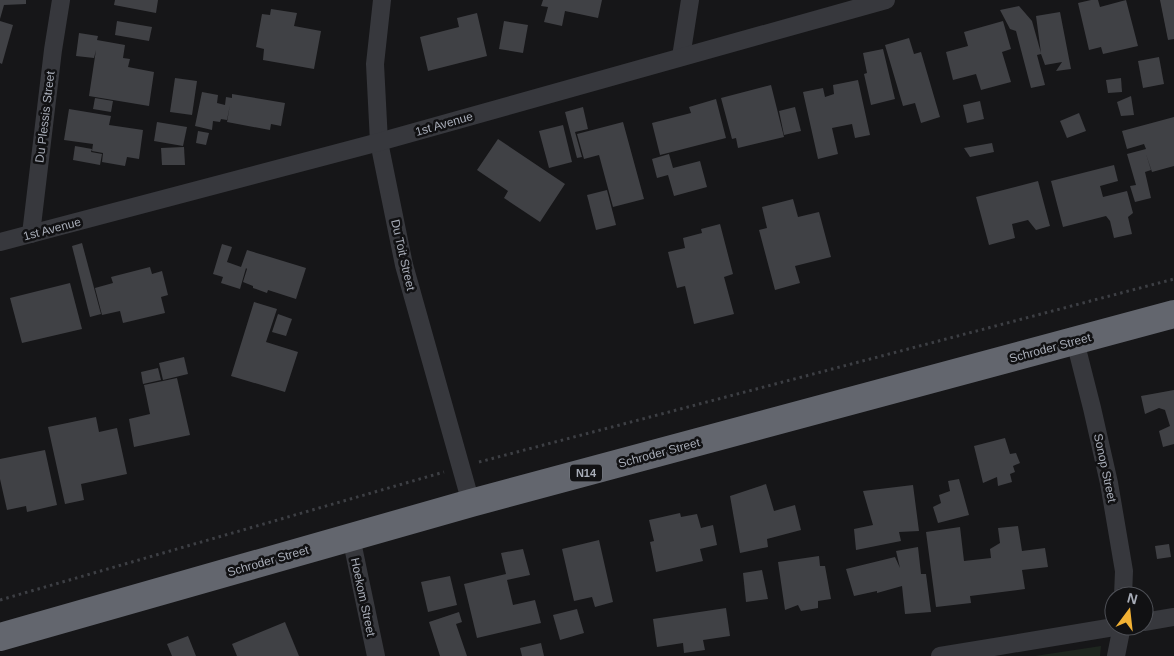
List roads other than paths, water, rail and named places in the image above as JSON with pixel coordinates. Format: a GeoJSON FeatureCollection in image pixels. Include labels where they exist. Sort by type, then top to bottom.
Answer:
{"type":"FeatureCollection","features":[{"type":"Feature","properties":{"kind":"highway","name":"Schroder Street"},"geometry":{"type":"LineString","coordinates":[[0,637],[471,503],[1174,314]]}},
{"type":"Feature","properties":{"kind":"street","name":"Du Plessis Street"},"geometry":{"type":"LineString","coordinates":[[31,234],[53,50],[61,0]]}},
{"type":"Feature","properties":{"kind":"street","name":"Du Toit Street"},"geometry":{"type":"LineString","coordinates":[[382,0],[375,64],[379,142],[404,264],[471,503]]}},
{"type":"Feature","properties":{"kind":"street"},"geometry":{"type":"LineString","coordinates":[[681,57],[690,0]]}},
{"type":"Feature","properties":{"kind":"street","name":"1st Avenue"},"geometry":{"type":"LineString","coordinates":[[0,242],[379,142],[886,0]]}},
{"type":"Feature","properties":{"kind":"street","name":"Sonop Street"},"geometry":{"type":"LineString","coordinates":[[1075,341],[1109,483],[1124,571],[1123,586]]}},
{"type":"Feature","properties":{"kind":"street","name":"Hoekom Street"},"geometry":{"type":"LineString","coordinates":[[351,537],[376,656]]}},
{"type":"Feature","properties":{"kind":"street"},"geometry":{"type":"LineString","coordinates":[[1154,620],[1174,617]]}},
{"type":"Feature","properties":{"kind":"street"},"geometry":{"type":"LineString","coordinates":[[940,656],[1104,629]]}},
{"type":"Feature","properties":{"kind":"street"},"geometry":{"type":"LineString","coordinates":[[1116,656],[1119,636]]}}]}
